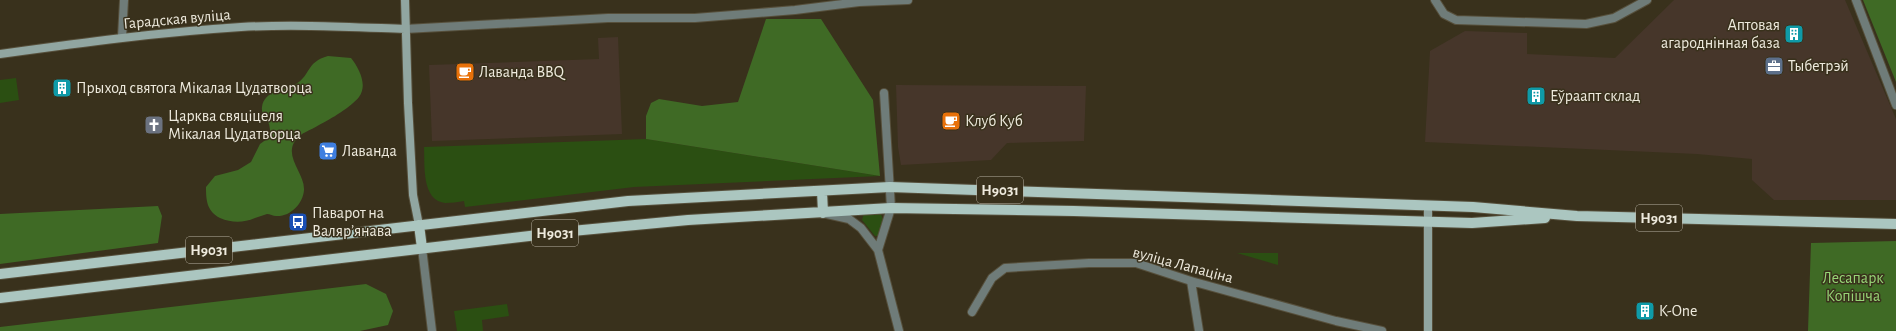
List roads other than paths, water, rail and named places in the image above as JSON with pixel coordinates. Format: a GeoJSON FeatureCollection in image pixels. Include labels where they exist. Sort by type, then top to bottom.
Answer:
{"type":"FeatureCollection","features":[{"type":"Feature","properties":{"kind":"main road","name":"Н9031"},"geometry":{"type":"LineString","coordinates":[[0,274],[628,201],[890,187],[1473,207],[1577,216],[1896,224]]}},
{"type":"Feature","properties":{"kind":"main road"},"geometry":{"type":"LineString","coordinates":[[822,191],[823,213]]}},
{"type":"Feature","properties":{"kind":"main road","name":"Н9031"},"geometry":{"type":"LineString","coordinates":[[0,298],[572,231],[688,220],[891,208],[1066,211],[1472,223],[1577,216]]}},
{"type":"Feature","properties":{"kind":"main road"},"geometry":{"type":"LineString","coordinates":[[419,225],[422,248]]}},
{"type":"Feature","properties":{"kind":"street"},"geometry":{"type":"LineString","coordinates":[[122,37],[124,0]]}},
{"type":"Feature","properties":{"kind":"street"},"geometry":{"type":"LineString","coordinates":[[405,0],[413,195],[419,225]]}},
{"type":"Feature","properties":{"kind":"street"},"geometry":{"type":"LineString","coordinates":[[405,29],[608,18],[695,18],[795,10],[858,1],[908,0]]}},
{"type":"Feature","properties":{"kind":"street"},"geometry":{"type":"LineString","coordinates":[[1435,0],[1444,14],[1456,20],[1586,24],[1614,18],[1647,0]]}},
{"type":"Feature","properties":{"kind":"street"},"geometry":{"type":"LineString","coordinates":[[1856,0],[1896,105]]}},
{"type":"Feature","properties":{"kind":"street","name":"Гарадская вуліца"},"geometry":{"type":"LineString","coordinates":[[0,54],[122,37],[242,27],[291,26],[405,29]]}},
{"type":"Feature","properties":{"kind":"street"},"geometry":{"type":"LineString","coordinates":[[878,250],[891,208],[884,93]]}},
{"type":"Feature","properties":{"kind":"street"},"geometry":{"type":"LineString","coordinates":[[1428,206],[1428,331]]}},
{"type":"Feature","properties":{"kind":"street"},"geometry":{"type":"LineString","coordinates":[[823,213],[849,219],[861,228],[878,250],[899,331]]}},
{"type":"Feature","properties":{"kind":"street"},"geometry":{"type":"LineString","coordinates":[[422,248],[432,331]]}},
{"type":"Feature","properties":{"kind":"street","name":"вуліца Лапаціна"},"geometry":{"type":"LineString","coordinates":[[972,312],[992,278],[1005,268],[1089,263],[1136,263],[1190,281],[1336,321],[1382,331]]}},
{"type":"Feature","properties":{"kind":"street"},"geometry":{"type":"LineString","coordinates":[[1190,281],[1199,331]]}},
{"type":"Feature","properties":{"kind":"place","name":"Аптовая агароднінная база"},"geometry":{"type":"Point","coordinates":[1794,34]}},
{"type":"Feature","properties":{"kind":"place","name":"Тыбетрэй"},"geometry":{"type":"Point","coordinates":[1774,66]}},
{"type":"Feature","properties":{"kind":"place","name":"Лаванда BBQ"},"geometry":{"type":"Point","coordinates":[465,72]}},
{"type":"Feature","properties":{"kind":"place","name":"Прыход святога Мікалая Цудатворца"},"geometry":{"type":"Point","coordinates":[62,88]}},
{"type":"Feature","properties":{"kind":"place","name":"Еўраапт склад"},"geometry":{"type":"Point","coordinates":[1536,96]}},
{"type":"Feature","properties":{"kind":"place","name":"Клуб Куб"},"geometry":{"type":"Point","coordinates":[951,121]}},
{"type":"Feature","properties":{"kind":"place","name":"Царква свяціцеля Мікалая Цудатворца"},"geometry":{"type":"Point","coordinates":[154,125]}},
{"type":"Feature","properties":{"kind":"place","name":"Лаванда"},"geometry":{"type":"Point","coordinates":[328,151]}},
{"type":"Feature","properties":{"kind":"place","name":"Паварот на Валярʼянава"},"geometry":{"type":"Point","coordinates":[298,222]}},
{"type":"Feature","properties":{"kind":"place","name":"K-One"},"geometry":{"type":"Point","coordinates":[1645,311]}},
{"type":"Feature","properties":{"kind":"park label","name":"Лесапарк Копішча"},"geometry":{"type":"Point","coordinates":[1853,287]}}]}
